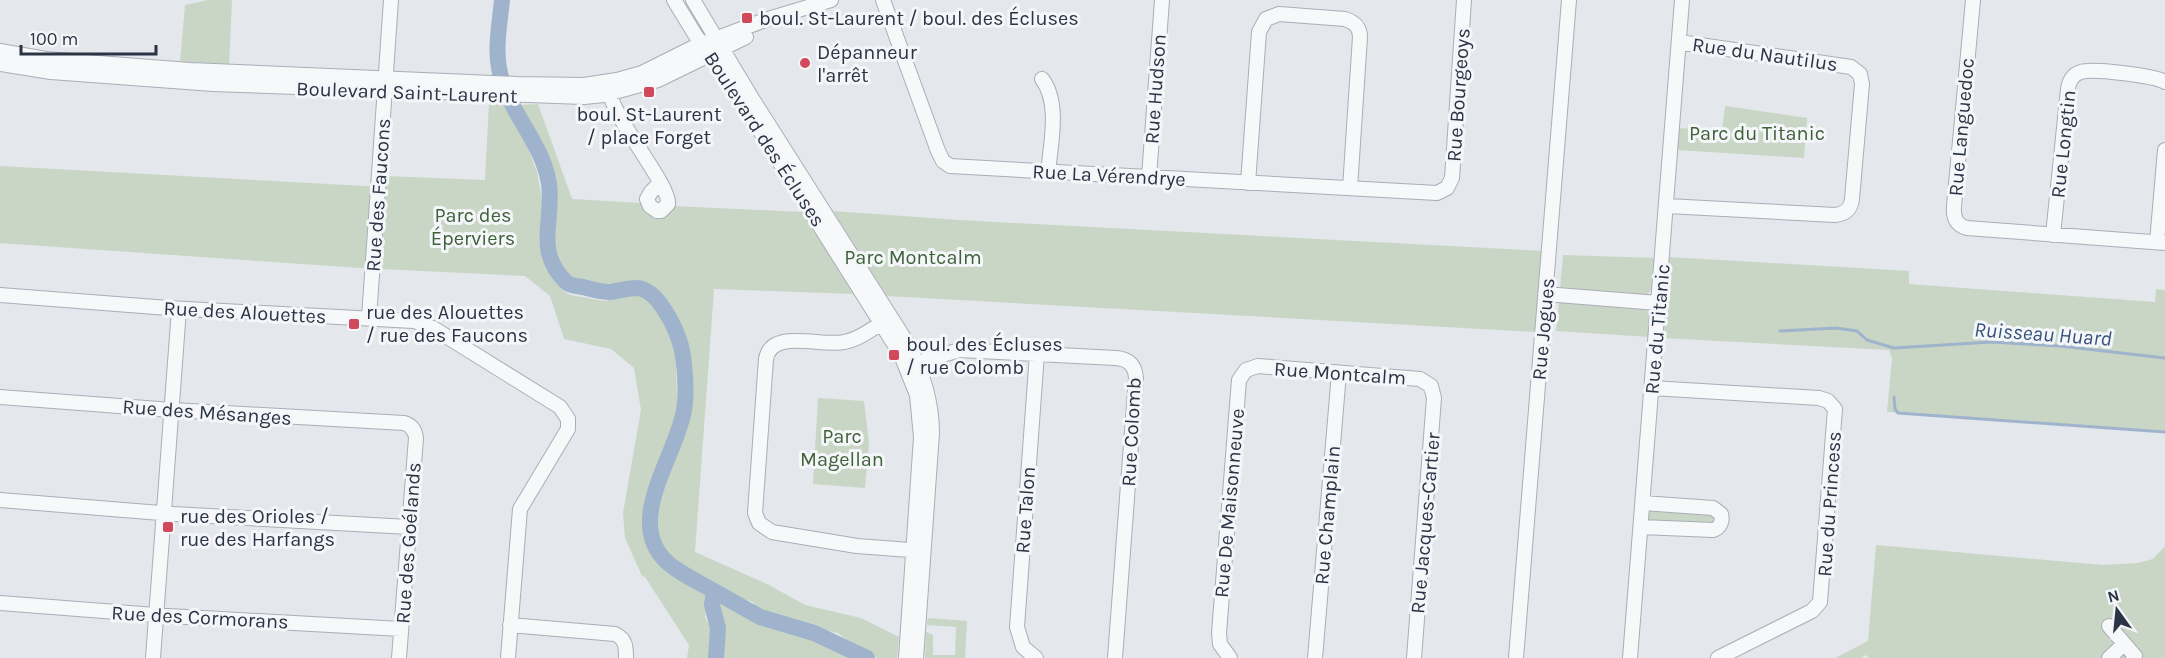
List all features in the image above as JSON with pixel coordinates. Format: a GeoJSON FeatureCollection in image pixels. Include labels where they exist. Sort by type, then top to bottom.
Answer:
{"type":"FeatureCollection","features":[{"type":"Feature","properties":{"kind":"street","name":"Rue des Faucons"},"geometry":{"type":"LineString","coordinates":[[369,318],[391,0]]}},
{"type":"Feature","properties":{"kind":"street","name":"Boulevard des Écluses"},"geometry":{"type":"LineString","coordinates":[[674,0],[713,46],[886,320],[928,395],[932,423],[906,658]]}},
{"type":"Feature","properties":{"kind":"street","name":"Boulevard des Écluses"},"geometry":{"type":"LineString","coordinates":[[693,0],[713,46]]}},
{"type":"Feature","properties":{"kind":"street","name":"Boulevard Saint-Laurent"},"geometry":{"type":"LineString","coordinates":[[0,64],[51,72],[188,83],[385,85],[520,90],[584,97],[610,94],[658,80],[713,46],[765,20],[831,0]]}},
{"type":"Feature","properties":{"kind":"street","name":"Rue La Vérendrye"},"geometry":{"type":"LineString","coordinates":[[883,0],[938,151],[946,164],[954,167],[1437,193],[1447,188]]}},
{"type":"Feature","properties":{"kind":"street","name":"Rue Hudson"},"geometry":{"type":"LineString","coordinates":[[1149,177],[1162,0]]}},
{"type":"Feature","properties":{"kind":"street","name":"Rue Bourgeoys"},"geometry":{"type":"LineString","coordinates":[[1447,188],[1452,174],[1464,0]]}},
{"type":"Feature","properties":{"kind":"street","name":"Rue Jogues"},"geometry":{"type":"LineString","coordinates":[[1516,658],[1569,0]]}},
{"type":"Feature","properties":{"kind":"street","name":"Rue du Titanic"},"geometry":{"type":"LineString","coordinates":[[1630,658],[1682,0]]}},
{"type":"Feature","properties":{"kind":"street","name":"Rue Languedoc"},"geometry":{"type":"LineString","coordinates":[[1973,0],[1954,215],[1959,225],[1967,228],[2161,242]]}},
{"type":"Feature","properties":{"kind":"street"},"geometry":{"type":"LineString","coordinates":[[1248,183],[1260,28],[1269,16],[1279,14],[1345,20],[1353,23],[1359,29],[1350,188]]}},
{"type":"Feature","properties":{"kind":"street","name":"Rue du Nautilus"},"geometry":{"type":"LineString","coordinates":[[1667,206],[1835,215],[1847,210],[1852,199],[1862,84],[1860,74],[1851,67],[1679,42]]}},
{"type":"Feature","properties":{"kind":"street","name":"Boulevard Saint-Laurent"},"geometry":{"type":"LineString","coordinates":[[520,90],[617,80],[713,46]]}},
{"type":"Feature","properties":{"kind":"street","name":"Boulevard Saint-Laurent"},"geometry":{"type":"LineString","coordinates":[[0,51],[46,59],[385,85]]}},
{"type":"Feature","properties":{"kind":"street","name":"Rue Longtin"},"geometry":{"type":"LineString","coordinates":[[2053,235],[2068,89],[2071,79],[2078,73],[2091,71],[2154,77],[2165,82]]}},
{"type":"Feature","properties":{"kind":"street"},"geometry":{"type":"LineString","coordinates":[[1042,79],[1047,85],[1053,102],[1048,172]]}},
{"type":"Feature","properties":{"kind":"street"},"geometry":{"type":"LineString","coordinates":[[610,94],[616,112],[660,183]]}},
{"type":"Feature","properties":{"kind":"street"},"geometry":{"type":"LineString","coordinates":[[2161,242],[2165,150]]}},
{"type":"Feature","properties":{"kind":"street"},"geometry":{"type":"LineString","coordinates":[[1545,294],[1658,303]]}},
{"type":"Feature","properties":{"kind":"street","name":"Rue des Alouettes"},"geometry":{"type":"LineString","coordinates":[[0,295],[179,309],[414,321],[433,328],[560,407],[568,418],[566,432],[520,509],[510,625]]}},
{"type":"Feature","properties":{"kind":"street"},"geometry":{"type":"LineString","coordinates":[[153,658],[179,309]]}},
{"type":"Feature","properties":{"kind":"street"},"geometry":{"type":"LineString","coordinates":[[886,320],[856,338],[843,342],[781,341],[769,349],[766,359],[755,513],[759,523],[772,532],[862,547],[919,551]]}},
{"type":"Feature","properties":{"kind":"street","name":"Rue Colomb"},"geometry":{"type":"LineString","coordinates":[[913,366],[960,350],[1120,358],[1129,362],[1135,371],[1116,658]]}},
{"type":"Feature","properties":{"kind":"street","name":"Rue Talon"},"geometry":{"type":"LineString","coordinates":[[1036,354],[1017,627],[1023,646],[1036,658]]}},
{"type":"Feature","properties":{"kind":"street","name":"Rue Montcalm"},"geometry":{"type":"LineString","coordinates":[[1245,370],[1257,366],[1420,379],[1432,388]]}},
{"type":"Feature","properties":{"kind":"street","name":"Rue De Maisonneuve"},"geometry":{"type":"LineString","coordinates":[[1230,658],[1223,650],[1219,639],[1239,381],[1245,370]]}},
{"type":"Feature","properties":{"kind":"street","name":"Rue Champlain"},"geometry":{"type":"LineString","coordinates":[[1315,658],[1339,373]]}},
{"type":"Feature","properties":{"kind":"street","name":"Rue Jacques-Cartier"},"geometry":{"type":"LineString","coordinates":[[1414,658],[1434,407],[1432,388]]}},
{"type":"Feature","properties":{"kind":"street","name":"Rue du Princess"},"geometry":{"type":"LineString","coordinates":[[1652,388],[1819,398],[1831,404],[1835,409],[1822,592],[1818,606],[1718,658]]}},
{"type":"Feature","properties":{"kind":"street","name":"Rue des Mésanges"},"geometry":{"type":"LineString","coordinates":[[0,397],[172,410],[404,423],[413,429]]}},
{"type":"Feature","properties":{"kind":"street","name":"Rue des Goélands"},"geometry":{"type":"LineString","coordinates":[[399,658],[416,438],[413,429]]}},
{"type":"Feature","properties":{"kind":"street"},"geometry":{"type":"LineString","coordinates":[[0,500],[164,513],[409,527]]}},
{"type":"Feature","properties":{"kind":"street"},"geometry":{"type":"LineString","coordinates":[[1641,527],[1713,530],[1718,527],[1722,517],[1719,511],[1713,508],[1643,503]]}},
{"type":"Feature","properties":{"kind":"street","name":"Boulevard des Écluses"},"geometry":{"type":"LineString","coordinates":[[916,658],[919,551]]}},
{"type":"Feature","properties":{"kind":"street","name":"Rue des Cormorans"},"geometry":{"type":"LineString","coordinates":[[0,603],[156,616],[401,629]]}},
{"type":"Feature","properties":{"kind":"street"},"geometry":{"type":"LineString","coordinates":[[508,658],[510,625],[611,633],[623,639],[626,658]]}},
{"type":"Feature","properties":{"kind":"street"},"geometry":{"type":"LineString","coordinates":[[2109,626],[2134,657]]}},
{"type":"Feature","properties":{"kind":"street"},"geometry":{"type":"LineString","coordinates":[[2109,658],[2124,644]]}},
{"type":"Feature","properties":{"kind":"green space"},"geometry":{"type":"Polygon","coordinates":[[[208,0],[232,0],[229,64],[180,62],[185,5],[208,0]]]}},
{"type":"Feature","properties":{"kind":"green space","name":"Parc des Éperviers"},"geometry":{"type":"Polygon","coordinates":[[[489,103],[505,105],[521,130],[537,172],[543,205],[540,241],[543,255],[547,269],[561,289],[570,295],[605,301],[638,292],[659,308],[663,323],[675,343],[680,359],[676,368],[678,418],[646,503],[646,536],[652,552],[662,566],[708,594],[705,617],[712,630],[709,658],[687,658],[689,645],[645,577],[642,576],[625,538],[623,513],[641,410],[634,368],[611,349],[564,339],[550,296],[525,276],[360,268],[0,243],[0,166],[384,187],[385,176],[485,180],[489,103]]]}},
{"type":"Feature","properties":{"kind":"green space"},"geometry":{"type":"Polygon","coordinates":[[[538,104],[572,199],[641,203],[664,216],[673,206],[803,212],[855,294],[714,289],[695,552],[769,585],[805,605],[861,618],[899,637],[897,658],[878,658],[856,647],[838,633],[764,615],[758,612],[753,602],[707,581],[666,551],[655,530],[653,518],[658,495],[670,471],[679,442],[685,433],[689,379],[686,347],[680,334],[677,316],[665,298],[651,288],[635,284],[586,283],[572,277],[560,265],[555,238],[555,179],[545,150],[520,105],[538,104]]]}},
{"type":"Feature","properties":{"kind":"green space","name":"Parc du Titanic"},"geometry":{"type":"Polygon","coordinates":[[[1725,106],[1807,118],[1804,158],[1677,150],[1679,128],[1722,131],[1725,106]]]}},
{"type":"Feature","properties":{"kind":"green space","name":"Parc Montcalm"},"geometry":{"type":"Polygon","coordinates":[[[833,211],[959,220],[1543,251],[1537,332],[887,296],[833,211]]]}},
{"type":"Feature","properties":{"kind":"green space"},"geometry":{"type":"Polygon","coordinates":[[[1563,255],[1656,258],[1654,285],[1644,296],[1560,289],[1563,255]]]}},
{"type":"Feature","properties":{"kind":"green space"},"geometry":{"type":"Polygon","coordinates":[[[1669,257],[1909,271],[1909,284],[2155,302],[2156,289],[2165,290],[2165,432],[1887,412],[1892,358],[1889,350],[1662,338],[1669,257]]]}},
{"type":"Feature","properties":{"kind":"green space"},"geometry":{"type":"Polygon","coordinates":[[[1559,301],[1643,307],[1650,316],[1650,337],[1556,331],[1559,301]]]}},
{"type":"Feature","properties":{"kind":"green space","name":"Parc Magellan"},"geometry":{"type":"Polygon","coordinates":[[[818,398],[864,401],[869,443],[865,488],[813,484],[818,398]]]}},
{"type":"Feature","properties":{"kind":"green space"},"geometry":{"type":"Polygon","coordinates":[[[1651,510],[1713,513],[1716,516],[1715,524],[1650,521],[1648,516],[1651,510]]]}},
{"type":"Feature","properties":{"kind":"green space"},"geometry":{"type":"Polygon","coordinates":[[[1876,545],[2103,565],[2138,563],[2153,559],[2165,546],[2165,658],[1869,658],[1866,655],[1861,658],[1835,658],[1868,641],[1876,545]]]}},
{"type":"Feature","properties":{"kind":"green space"},"geometry":{"type":"Polygon","coordinates":[[[723,598],[767,623],[804,633],[854,658],[722,658],[724,631],[720,605],[723,598]]]}},
{"type":"Feature","properties":{"kind":"green space"},"geometry":{"type":"Polygon","coordinates":[[[928,618],[967,621],[965,658],[925,658],[926,632],[933,635],[933,655],[955,655],[956,627],[927,625],[928,618]]]}},
{"type":"Feature","properties":{"kind":"waterway"},"geometry":{"type":"LineString","coordinates":[[502,0],[498,43],[499,68],[509,98],[540,154],[545,169],[550,198],[548,247],[556,270],[566,282],[574,286],[607,292],[633,288],[645,290],[659,302],[679,338],[684,369],[684,410],[656,488],[651,508],[650,528],[655,546],[667,562],[714,591],[712,605],[718,628],[716,658]]}},
{"type":"Feature","properties":{"kind":"waterway","name":"Ruisseau Huard"},"geometry":{"type":"LineString","coordinates":[[1780,331],[1836,328],[1857,331],[1867,340],[1894,348],[1991,342],[2060,346],[2165,358]]}},
{"type":"Feature","properties":{"kind":"waterway"},"geometry":{"type":"LineString","coordinates":[[1894,397],[1895,409],[1898,413],[2165,432]]}},
{"type":"Feature","properties":{"kind":"waterway"},"geometry":{"type":"LineString","coordinates":[[714,591],[760,617],[814,633],[867,658]]}},
{"type":"Feature","properties":{"kind":"place","name":"boul. St-Laurent / boul. des Écluses"},"geometry":{"type":"Point","coordinates":[747,18]}},
{"type":"Feature","properties":{"kind":"place","name":"Dépanneur l'arrêt"},"geometry":{"type":"Point","coordinates":[805,63]}},
{"type":"Feature","properties":{"kind":"place","name":"boul. St-Laurent / place Forget"},"geometry":{"type":"Point","coordinates":[649,92]}},
{"type":"Feature","properties":{"kind":"place","name":"rue des Alouettes / rue des Faucons"},"geometry":{"type":"Point","coordinates":[354,324]}},
{"type":"Feature","properties":{"kind":"place","name":"boul. des Écluses / rue Colomb"},"geometry":{"type":"Point","coordinates":[894,355]}},
{"type":"Feature","properties":{"kind":"place","name":"rue des Orioles / rue des Harfangs"},"geometry":{"type":"Point","coordinates":[168,527]}}]}
